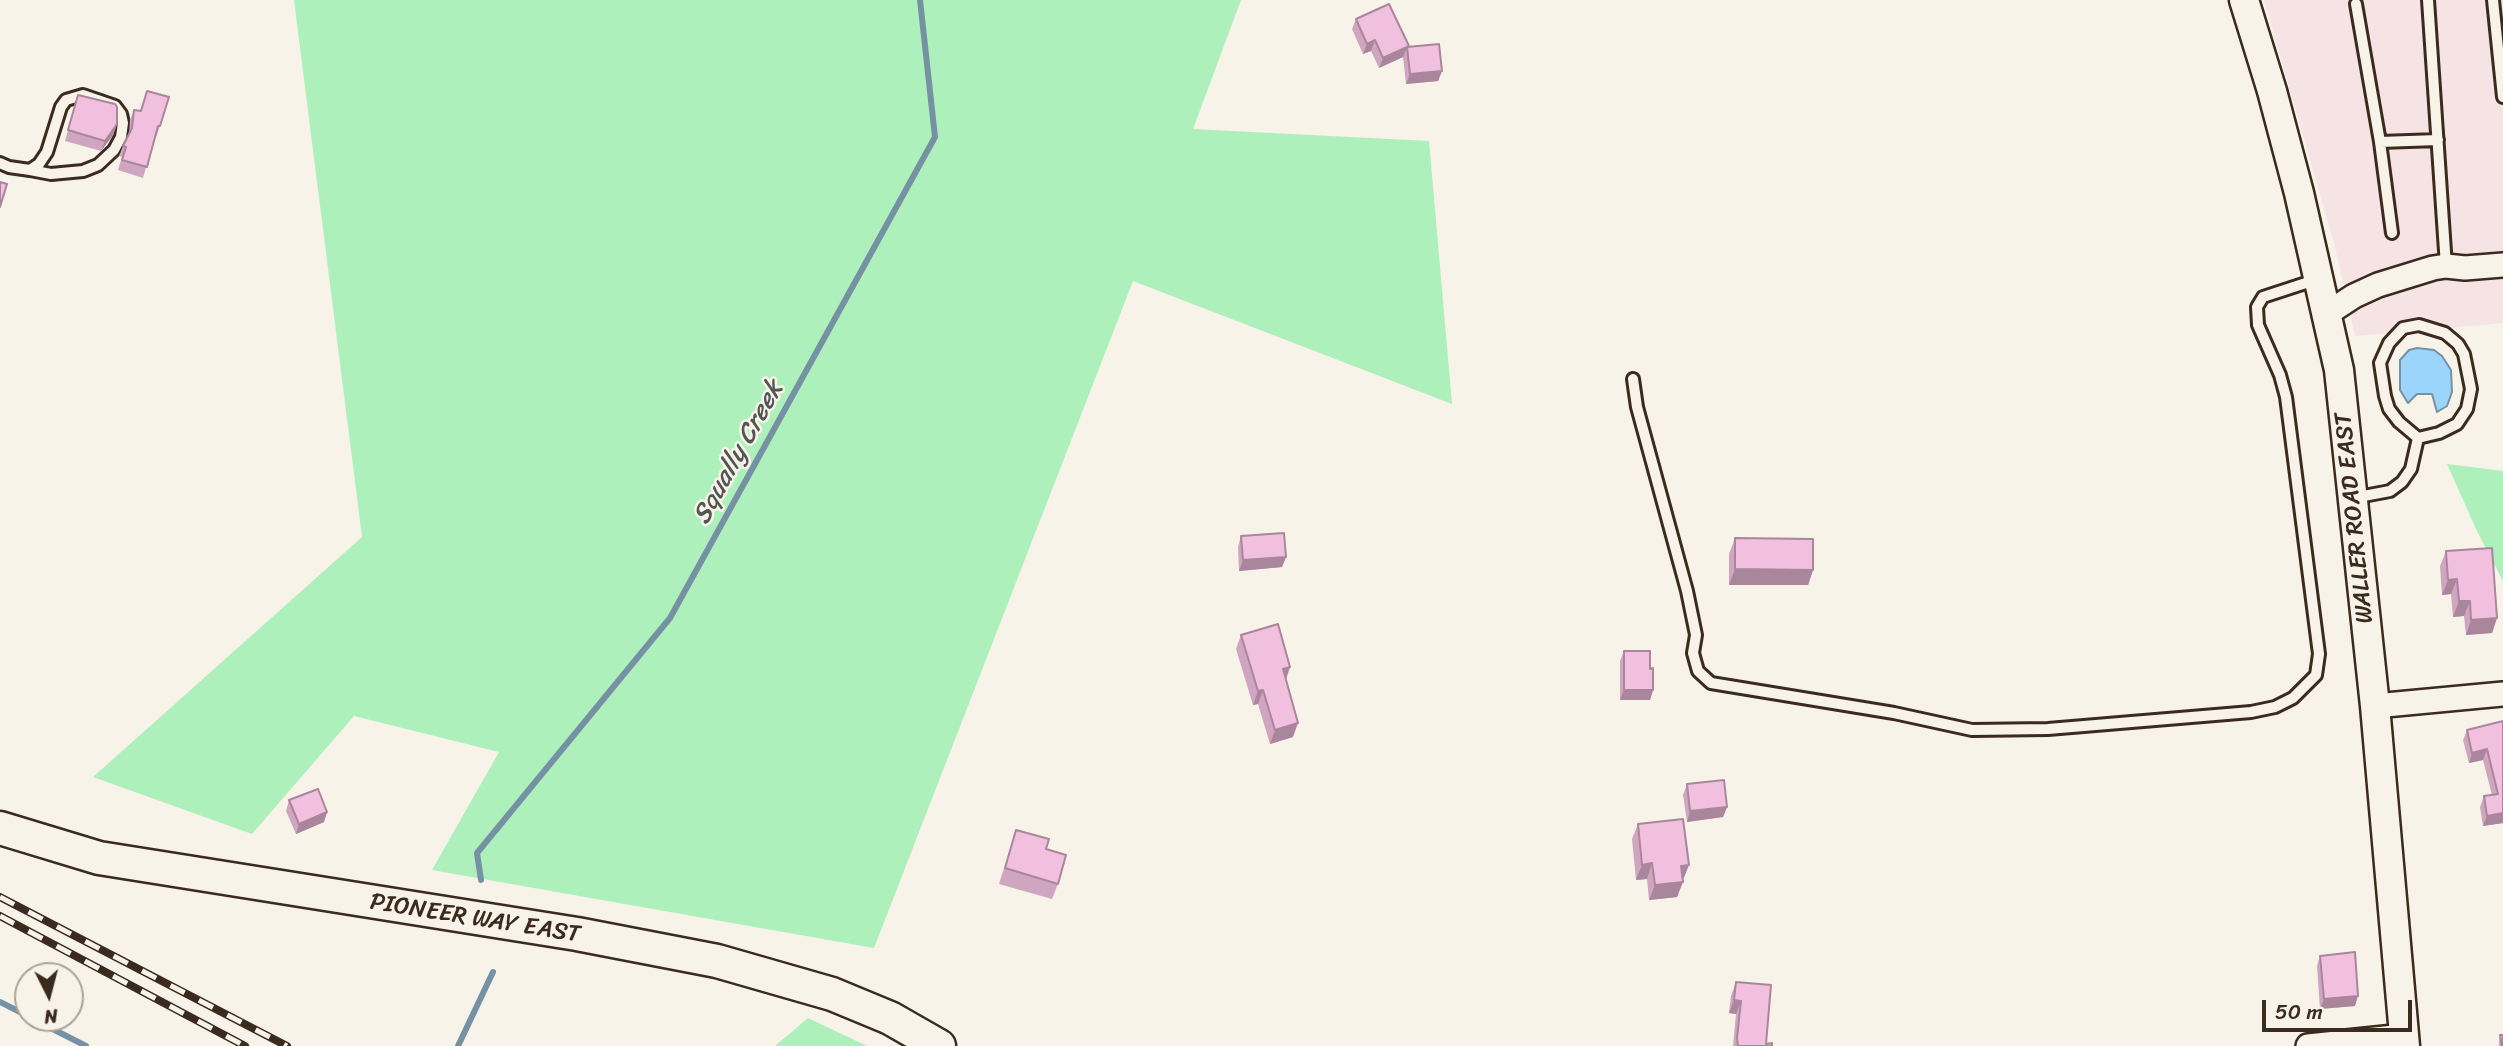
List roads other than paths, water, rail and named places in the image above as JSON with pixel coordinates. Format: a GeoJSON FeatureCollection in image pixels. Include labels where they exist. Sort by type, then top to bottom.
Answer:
{"type":"FeatureCollection","features":[{"type":"Feature","properties":{"kind":"main road","name":"PIONEER WAY EAST"},"geometry":{"type":"LineString","coordinates":[[0,828],[99,858],[577,934],[717,961],[832,994],[890,1018],[939,1046]]}},
{"type":"Feature","properties":{"kind":"street","name":"WALLER ROAD EAST"},"geometry":{"type":"LineString","coordinates":[[2244,0],[2272,91],[2320,278],[2339,370],[2375,706],[2405,1041]]}},
{"type":"Feature","properties":{"kind":"street"},"geometry":{"type":"LineString","coordinates":[[2328,313],[2354,296],[2414,273],[2446,266],[2465,268],[2503,265]]}},
{"type":"Feature","properties":{"kind":"street"},"geometry":{"type":"LineString","coordinates":[[2375,706],[2503,694]]}},
{"type":"Feature","properties":{"kind":"street"},"geometry":{"type":"LineString","coordinates":[[2308,1046],[2405,1041]]}},
{"type":"Feature","properties":{"kind":"lane"},"geometry":{"type":"LineString","coordinates":[[2428,0],[2446,266]]}},
{"type":"Feature","properties":{"kind":"lane"},"geometry":{"type":"LineString","coordinates":[[2493,0],[2503,97]]}},
{"type":"Feature","properties":{"kind":"lane"},"geometry":{"type":"LineString","coordinates":[[2356,4],[2380,142],[2392,233]]}},
{"type":"Feature","properties":{"kind":"lane"},"geometry":{"type":"LineString","coordinates":[[0,163],[30,170],[51,174],[83,171],[98,165],[114,150],[121,137],[121,114],[115,106],[83,95],[66,100],[61,107],[47,152],[39,164],[30,170]]}},
{"type":"Feature","properties":{"kind":"lane"},"geometry":{"type":"LineString","coordinates":[[2380,142],[2438,140]]}},
{"type":"Feature","properties":{"kind":"lane"},"geometry":{"type":"LineString","coordinates":[[1633,379],[1637,407],[1687,591],[1696,635],[1693,653],[1698,671],[1711,683],[1995,732],[2251,712],[2275,707],[2300,692],[2316,675],[2319,654],[2286,397],[2280,375],[2258,325],[2257,307],[2263,297],[2320,278]]}},
{"type":"Feature","properties":{"kind":"lane"},"geometry":{"type":"LineString","coordinates":[[2419,325],[2445,333],[2458,344],[2464,354],[2471,389],[2466,409],[2457,425],[2417,438],[2389,409],[2381,363],[2389,343],[2403,328],[2419,325]]}},
{"type":"Feature","properties":{"kind":"lane"},"geometry":{"type":"LineString","coordinates":[[2353,498],[2390,491],[2402,482],[2411,469],[2417,438]]}},
{"type":"Feature","properties":{"kind":"water"},"geometry":{"type":"Polygon","coordinates":[[[2409,350],[2434,350],[2442,356],[2451,370],[2452,392],[2447,406],[2437,412],[2432,394],[2417,394],[2408,403],[2400,390],[2400,360],[2409,350]]]}},
{"type":"Feature","properties":{"kind":"waterway","name":"Squally Creek"},"geometry":{"type":"LineString","coordinates":[[481,880],[477,853],[670,618],[935,137],[920,0]]}},
{"type":"Feature","properties":{"kind":"waterway","name":"Squally Creek"},"geometry":{"type":"LineString","coordinates":[[458,1046],[493,972]]}},
{"type":"Feature","properties":{"kind":"waterway"},"geometry":{"type":"LineString","coordinates":[[0,1002],[14,1009]]}},
{"type":"Feature","properties":{"kind":"waterway"},"geometry":{"type":"LineString","coordinates":[[58,1032],[86,1046]]}},
{"type":"Feature","properties":{"kind":"railway"},"geometry":{"type":"LineString","coordinates":[[0,897],[287,1046]]}},
{"type":"Feature","properties":{"kind":"railway"},"geometry":{"type":"LineString","coordinates":[[0,916],[245,1046]]}}]}
